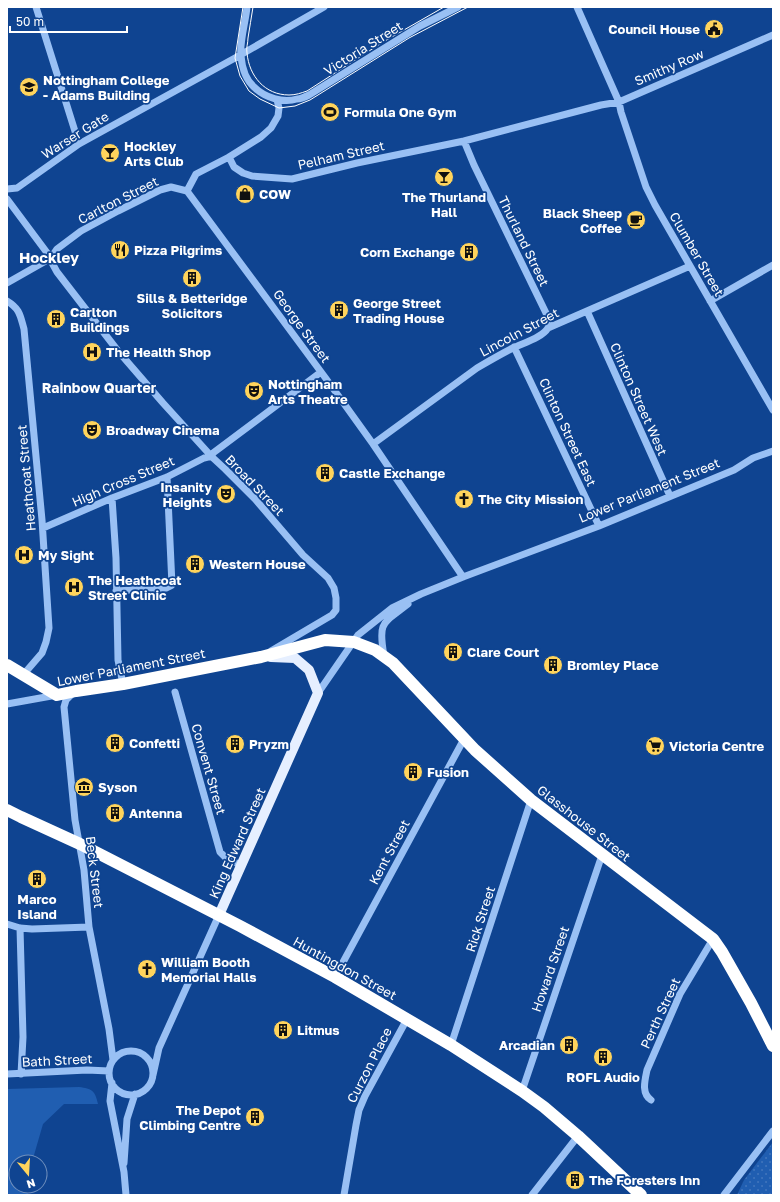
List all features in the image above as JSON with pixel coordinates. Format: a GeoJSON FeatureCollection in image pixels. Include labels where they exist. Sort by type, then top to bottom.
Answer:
{"type":"FeatureCollection","features":[{"type":"Feature","properties":{"kind":"highway","name":"Lower Parliament Street"},"geometry":{"type":"LineString","coordinates":[[57,696],[76,691],[123,684],[261,657],[325,640],[354,642]]}},
{"type":"Feature","properties":{"kind":"highway","name":"Glasshouse Street"},"geometry":{"type":"LineString","coordinates":[[354,642],[375,650],[384,656],[403,673],[475,750],[531,800],[713,939],[729,964],[773,1046]]}},
{"type":"Feature","properties":{"kind":"highway"},"geometry":{"type":"LineString","coordinates":[[7,665],[57,696]]}},
{"type":"Feature","properties":{"kind":"highway","name":"Huntingdon Street"},"geometry":{"type":"LineString","coordinates":[[7,810],[80,844],[218,915],[335,977],[451,1045],[544,1107],[578,1136],[641,1195]]}},
{"type":"Feature","properties":{"kind":"main road"},"geometry":{"type":"LineString","coordinates":[[261,657],[295,658],[308,670],[318,693]]}},
{"type":"Feature","properties":{"kind":"main road","name":"King Edward Street"},"geometry":{"type":"LineString","coordinates":[[218,915],[318,693]]}},
{"type":"Feature","properties":{"kind":"street"},"geometry":{"type":"LineString","coordinates":[[36,7],[79,144]]}},
{"type":"Feature","properties":{"kind":"street"},"geometry":{"type":"LineString","coordinates":[[187,191],[196,174],[229,157],[261,137],[271,128],[278,116],[279,108],[277,100],[254,88],[248,79],[241,55],[248,7]]}},
{"type":"Feature","properties":{"kind":"street","name":"Warser Gate"},"geometry":{"type":"LineString","coordinates":[[7,189],[18,188],[79,144],[241,55],[324,7]]}},
{"type":"Feature","properties":{"kind":"street","name":"Victoria Street"},"geometry":{"type":"LineString","coordinates":[[277,100],[297,100],[309,95],[420,26],[458,7]]}},
{"type":"Feature","properties":{"kind":"street","name":"Clumber Street"},"geometry":{"type":"LineString","coordinates":[[577,7],[619,102],[646,186],[655,205],[773,410]]}},
{"type":"Feature","properties":{"kind":"street","name":"Smithy Row"},"geometry":{"type":"LineString","coordinates":[[619,102],[773,35]]}},
{"type":"Feature","properties":{"kind":"street","name":"Pelham Street"},"geometry":{"type":"LineString","coordinates":[[229,157],[234,167],[243,173],[252,176],[292,179],[464,141],[601,105],[619,102]]}},
{"type":"Feature","properties":{"kind":"street","name":"Thurland Street"},"geometry":{"type":"LineString","coordinates":[[464,141],[474,165],[546,313],[549,323],[548,328]]}},
{"type":"Feature","properties":{"kind":"street","name":"Carlton Street"},"geometry":{"type":"LineString","coordinates":[[7,284],[51,258],[57,249],[81,231],[130,205],[171,186],[187,191]]}},
{"type":"Feature","properties":{"kind":"street","name":"George Street"},"geometry":{"type":"LineString","coordinates":[[187,191],[373,444],[463,577]]}},
{"type":"Feature","properties":{"kind":"street","name":"Broad Street"},"geometry":{"type":"LineString","coordinates":[[7,199],[51,258],[57,272],[118,351],[212,457],[255,500],[303,555],[328,578],[334,588],[336,598]]}},
{"type":"Feature","properties":{"kind":"street"},"geometry":{"type":"LineString","coordinates":[[710,301],[773,265]]}},
{"type":"Feature","properties":{"kind":"street","name":"Lincoln Street"},"geometry":{"type":"LineString","coordinates":[[373,444],[477,368],[514,347],[544,334],[548,328],[690,266]]}},
{"type":"Feature","properties":{"kind":"street","name":"Heathcoat Street"},"geometry":{"type":"LineString","coordinates":[[7,301],[20,312],[24,329],[43,528],[49,628],[42,652],[23,675]]}},
{"type":"Feature","properties":{"kind":"street","name":"Clinton Street West"},"geometry":{"type":"LineString","coordinates":[[587,311],[670,496]]}},
{"type":"Feature","properties":{"kind":"street","name":"Clinton Street East"},"geometry":{"type":"LineString","coordinates":[[514,347],[599,526]]}},
{"type":"Feature","properties":{"kind":"street"},"geometry":{"type":"LineString","coordinates":[[212,457],[213,452],[321,372]]}},
{"type":"Feature","properties":{"kind":"street","name":"Lower Parliament Street"},"geometry":{"type":"LineString","coordinates":[[318,693],[362,630],[392,608],[421,594],[463,577],[599,526],[732,471],[755,458],[773,451]]}},
{"type":"Feature","properties":{"kind":"street","name":"High Cross Street"},"geometry":{"type":"LineString","coordinates":[[43,528],[112,498],[167,477],[208,456],[212,457]]}},
{"type":"Feature","properties":{"kind":"street"},"geometry":{"type":"LineString","coordinates":[[116,591],[166,588],[172,585],[167,477]]}},
{"type":"Feature","properties":{"kind":"street"},"geometry":{"type":"LineString","coordinates":[[112,498],[116,558],[118,660],[123,684]]}},
{"type":"Feature","properties":{"kind":"street","name":"Lower Parliament Street"},"geometry":{"type":"LineString","coordinates":[[384,656],[381,631],[384,624],[391,616],[421,594]]}},
{"type":"Feature","properties":{"kind":"street","name":"Lower Parliament Street"},"geometry":{"type":"LineString","coordinates":[[261,657],[332,615],[336,610],[336,598]]}},
{"type":"Feature","properties":{"kind":"street","name":"Beck Street"},"geometry":{"type":"LineString","coordinates":[[76,691],[66,700],[64,707],[75,820],[84,870],[89,927],[109,1029],[113,1060]]}},
{"type":"Feature","properties":{"kind":"street","name":"Convent Street"},"geometry":{"type":"LineString","coordinates":[[175,692],[220,852],[227,859],[241,865]]}},
{"type":"Feature","properties":{"kind":"street","name":"Lower Parliament Street"},"geometry":{"type":"LineString","coordinates":[[7,704],[57,696]]}},
{"type":"Feature","properties":{"kind":"street","name":"Kent Street"},"geometry":{"type":"LineString","coordinates":[[335,977],[464,739]]}},
{"type":"Feature","properties":{"kind":"street","name":"Rick Street"},"geometry":{"type":"LineString","coordinates":[[451,1045],[531,800]]}},
{"type":"Feature","properties":{"kind":"street","name":"Howard Street"},"geometry":{"type":"LineString","coordinates":[[522,1091],[602,855]]}},
{"type":"Feature","properties":{"kind":"street","name":"King Edward Street"},"geometry":{"type":"LineString","coordinates":[[153,1075],[159,1048],[218,915]]}},
{"type":"Feature","properties":{"kind":"street"},"geometry":{"type":"LineString","coordinates":[[7,924],[20,928],[48,929],[89,927]]}},
{"type":"Feature","properties":{"kind":"street"},"geometry":{"type":"LineString","coordinates":[[20,928],[23,1036],[21,1074]]}},
{"type":"Feature","properties":{"kind":"street","name":"Perth Street"},"geometry":{"type":"LineString","coordinates":[[651,1100],[647,1097],[645,1090],[644,1081],[647,1070],[680,994],[713,939]]}},
{"type":"Feature","properties":{"kind":"street","name":"Curzon Place"},"geometry":{"type":"LineString","coordinates":[[344,1195],[360,1110],[365,1096],[406,1019]]}},
{"type":"Feature","properties":{"kind":"street"},"geometry":{"type":"LineString","coordinates":[[125,1051],[139,1052],[146,1056],[153,1068],[151,1082],[142,1092],[135,1094],[122,1093],[116,1089],[110,1078],[109,1071],[113,1060],[125,1051]]}},
{"type":"Feature","properties":{"kind":"street","name":"Bath Street"},"geometry":{"type":"LineString","coordinates":[[7,1074],[87,1070],[109,1071]]}},
{"type":"Feature","properties":{"kind":"street"},"geometry":{"type":"LineString","coordinates":[[112,1084],[110,1100],[124,1172],[126,1195]]}},
{"type":"Feature","properties":{"kind":"street"},"geometry":{"type":"LineString","coordinates":[[124,1172],[127,1119],[135,1094]]}},
{"type":"Feature","properties":{"kind":"street"},"geometry":{"type":"LineString","coordinates":[[724,1195],[773,1131]]}},
{"type":"Feature","properties":{"kind":"street"},"geometry":{"type":"LineString","coordinates":[[532,1195],[578,1136]]}},
{"type":"Feature","properties":{"kind":"shaded area"},"geometry":{"type":"Polygon","coordinates":[[[79,1087],[92,1091],[96,1096],[98,1104],[64,1104],[43,1124],[34,1154],[8,1154],[8,1194],[28,1195],[7,1195],[7,1089],[79,1087]]]}},
{"type":"Feature","properties":{"kind":"shaded area"},"geometry":{"type":"Polygon","coordinates":[[[773,1142],[773,1195],[737,1195],[744,1180],[773,1142]]]}},
{"type":"Feature","properties":{"kind":"tram line"},"geometry":{"type":"LineString","coordinates":[[243,7],[235,58],[240,76],[249,91],[260,99],[279,108],[295,106],[310,100],[409,38],[468,7]]}},
{"type":"Feature","properties":{"kind":"tram line"},"geometry":{"type":"LineString","coordinates":[[253,7],[247,49],[248,61],[251,69],[260,83],[266,88],[273,92],[289,95],[307,91],[383,42],[444,7]]}},
{"type":"Feature","properties":{"kind":"place","name":"Council House"},"geometry":{"type":"Point","coordinates":[714,29]}},
{"type":"Feature","properties":{"kind":"place","name":"Nottingham College - Adams Building"},"geometry":{"type":"Point","coordinates":[29,87]}},
{"type":"Feature","properties":{"kind":"place","name":"Formula One Gym"},"geometry":{"type":"Point","coordinates":[330,112]}},
{"type":"Feature","properties":{"kind":"place","name":"Hockley Arts Club"},"geometry":{"type":"Point","coordinates":[110,153]}},
{"type":"Feature","properties":{"kind":"place","name":"The Thurland Hall"},"geometry":{"type":"Point","coordinates":[444,177]}},
{"type":"Feature","properties":{"kind":"place","name":"COW"},"geometry":{"type":"Point","coordinates":[245,194]}},
{"type":"Feature","properties":{"kind":"place","name":"Black Sheep Coffee"},"geometry":{"type":"Point","coordinates":[636,220]}},
{"type":"Feature","properties":{"kind":"place","name":"Pizza Pilgrims"},"geometry":{"type":"Point","coordinates":[120,250]}},
{"type":"Feature","properties":{"kind":"place","name":"Corn Exchange"},"geometry":{"type":"Point","coordinates":[469,252]}},
{"type":"Feature","properties":{"kind":"place","name":"Sills & Betteridge Solicitors"},"geometry":{"type":"Point","coordinates":[192,278]}},
{"type":"Feature","properties":{"kind":"place","name":"George Street Trading House"},"geometry":{"type":"Point","coordinates":[339,310]}},
{"type":"Feature","properties":{"kind":"place","name":"Carlton Buildings"},"geometry":{"type":"Point","coordinates":[56,319]}},
{"type":"Feature","properties":{"kind":"place","name":"The Health Shop"},"geometry":{"type":"Point","coordinates":[92,352]}},
{"type":"Feature","properties":{"kind":"place","name":"Nottingham Arts Theatre"},"geometry":{"type":"Point","coordinates":[254,391]}},
{"type":"Feature","properties":{"kind":"place","name":"Broadway Cinema"},"geometry":{"type":"Point","coordinates":[92,430]}},
{"type":"Feature","properties":{"kind":"place","name":"Castle Exchange"},"geometry":{"type":"Point","coordinates":[325,473]}},
{"type":"Feature","properties":{"kind":"place","name":"Insanity Heights"},"geometry":{"type":"Point","coordinates":[226,494]}},
{"type":"Feature","properties":{"kind":"place","name":"The City Mission"},"geometry":{"type":"Point","coordinates":[464,499]}},
{"type":"Feature","properties":{"kind":"place","name":"My Sight"},"geometry":{"type":"Point","coordinates":[24,555]}},
{"type":"Feature","properties":{"kind":"place","name":"Western House"},"geometry":{"type":"Point","coordinates":[195,564]}},
{"type":"Feature","properties":{"kind":"place","name":"The Heathcoat Street Clinic"},"geometry":{"type":"Point","coordinates":[74,587]}},
{"type":"Feature","properties":{"kind":"place","name":"Clare Court"},"geometry":{"type":"Point","coordinates":[453,652]}},
{"type":"Feature","properties":{"kind":"place","name":"Bromley Place"},"geometry":{"type":"Point","coordinates":[553,665]}},
{"type":"Feature","properties":{"kind":"place","name":"Confetti"},"geometry":{"type":"Point","coordinates":[115,743]}},
{"type":"Feature","properties":{"kind":"place","name":"Pryzm"},"geometry":{"type":"Point","coordinates":[235,744]}},
{"type":"Feature","properties":{"kind":"place","name":"Victoria Centre"},"geometry":{"type":"Point","coordinates":[655,746]}},
{"type":"Feature","properties":{"kind":"place","name":"Fusion"},"geometry":{"type":"Point","coordinates":[413,772]}},
{"type":"Feature","properties":{"kind":"place","name":"Syson"},"geometry":{"type":"Point","coordinates":[84,787]}},
{"type":"Feature","properties":{"kind":"place","name":"Antenna"},"geometry":{"type":"Point","coordinates":[115,813]}},
{"type":"Feature","properties":{"kind":"place","name":"Marco Island"},"geometry":{"type":"Point","coordinates":[37,879]}},
{"type":"Feature","properties":{"kind":"place","name":"William Booth Memorial Halls"},"geometry":{"type":"Point","coordinates":[147,969]}},
{"type":"Feature","properties":{"kind":"place","name":"Litmus"},"geometry":{"type":"Point","coordinates":[283,1030]}},
{"type":"Feature","properties":{"kind":"place","name":"Arcadian"},"geometry":{"type":"Point","coordinates":[569,1045]}},
{"type":"Feature","properties":{"kind":"place","name":"ROFL Audio"},"geometry":{"type":"Point","coordinates":[603,1057]}},
{"type":"Feature","properties":{"kind":"place","name":"The Depot Climbing Centre"},"geometry":{"type":"Point","coordinates":[255,1117]}},
{"type":"Feature","properties":{"kind":"place","name":"The Foresters Inn"},"geometry":{"type":"Point","coordinates":[575,1180]}},
{"type":"Feature","properties":{"kind":"district","name":"Hockley"},"geometry":{"type":"Point","coordinates":[49,257]}},
{"type":"Feature","properties":{"kind":"district","name":"Rainbow Quarter"},"geometry":{"type":"Point","coordinates":[99,387]}}]}
